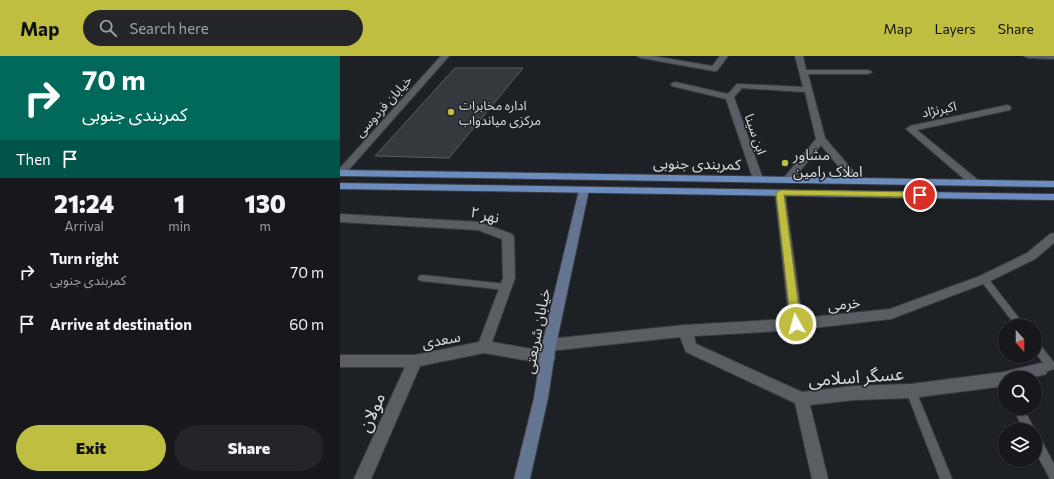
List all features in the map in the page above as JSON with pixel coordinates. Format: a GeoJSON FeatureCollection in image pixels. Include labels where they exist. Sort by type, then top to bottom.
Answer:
{"type":"FeatureCollection","features":[{"type":"Feature","properties":{"kind":"main road","name":"کمربندی جنوبی"},"geometry":{"type":"LineString","coordinates":[[341,173],[780,193],[1054,197]]}},
{"type":"Feature","properties":{"kind":"main road","name":"کمربندی جنوبی"},"geometry":{"type":"LineString","coordinates":[[340,186],[758,179],[1054,184]]}},
{"type":"Feature","properties":{"kind":"main road","name":"خیابان شریعتی"},"geometry":{"type":"LineString","coordinates":[[522,479],[541,398],[548,351],[586,183]]}},
{"type":"Feature","properties":{"kind":"street","name":"خیابان فردوسی"},"geometry":{"type":"LineString","coordinates":[[341,173],[445,56]]}},
{"type":"Feature","properties":{"kind":"street"},"geometry":{"type":"LineString","coordinates":[[641,56],[714,69],[724,56]]}},
{"type":"Feature","properties":{"kind":"street"},"geometry":{"type":"LineString","coordinates":[[799,56],[821,140],[856,181]]}},
{"type":"Feature","properties":{"kind":"street"},"geometry":{"type":"LineString","coordinates":[[1028,56],[1054,57]]}},
{"type":"Feature","properties":{"kind":"street"},"geometry":{"type":"LineString","coordinates":[[803,72],[868,72]]}},
{"type":"Feature","properties":{"kind":"street"},"geometry":{"type":"LineString","coordinates":[[675,84],[730,97],[740,86],[808,90]]}},
{"type":"Feature","properties":{"kind":"street","name":"ابن سینا"},"geometry":{"type":"LineString","coordinates":[[730,97],[758,179]]}},
{"type":"Feature","properties":{"kind":"street","name":"اکبرنژاد"},"geometry":{"type":"LineString","coordinates":[[974,182],[910,128],[1007,108]]}},
{"type":"Feature","properties":{"kind":"street"},"geometry":{"type":"LineString","coordinates":[[787,180],[821,140]]}},
{"type":"Feature","properties":{"kind":"street"},"geometry":{"type":"LineString","coordinates":[[780,193],[796,324]]}},
{"type":"Feature","properties":{"kind":"street","name":"نهر ۲"},"geometry":{"type":"LineString","coordinates":[[340,218],[480,226],[508,236],[509,278],[484,347]]}},
{"type":"Feature","properties":{"kind":"street","name":"خرمی"},"geometry":{"type":"LineString","coordinates":[[548,351],[685,331],[796,324],[891,314],[984,279],[1031,256],[1054,237]]}},
{"type":"Feature","properties":{"kind":"street","name":"عسگر اسلامی"},"geometry":{"type":"LineString","coordinates":[[685,331],[691,348],[801,399],[854,393],[911,391],[998,381]]}},
{"type":"Feature","properties":{"kind":"street","name":"سعدی"},"geometry":{"type":"LineString","coordinates":[[340,361],[414,361],[484,347],[548,351]]}},
{"type":"Feature","properties":{"kind":"street","name":"مولان"},"geometry":{"type":"LineString","coordinates":[[362,479],[414,361]]}},
{"type":"Feature","properties":{"kind":"street","name":"عسگر اسلامی"},"geometry":{"type":"LineString","coordinates":[[1038,371],[1049,368]]}},
{"type":"Feature","properties":{"kind":"street"},"geometry":{"type":"LineString","coordinates":[[801,399],[820,479]]}},
{"type":"Feature","properties":{"kind":"lane"},"geometry":{"type":"LineString","coordinates":[[422,278],[506,286]]}},
{"type":"Feature","properties":{"kind":"lane"},"geometry":{"type":"LineString","coordinates":[[984,279],[1015,319]]}},
{"type":"Feature","properties":{"kind":"lane"},"geometry":{"type":"LineString","coordinates":[[1042,356],[1049,368]]}},
{"type":"Feature","properties":{"kind":"lane"},"geometry":{"type":"LineString","coordinates":[[911,391],[946,479]]}},
{"type":"Feature","properties":{"kind":"lane"},"geometry":{"type":"LineString","coordinates":[[1042,453],[1054,476]]}},
{"type":"Feature","properties":{"kind":"building","name":"اداره مخابرات مرکزی میاندواب"},"geometry":{"type":"Polygon","coordinates":[[[455,68],[523,68],[449,158],[375,156],[455,68]]]}},
{"type":"Feature","properties":{"kind":"place","name":"اداره مخابرات مرکزی میاندواب"},"geometry":{"type":"Point","coordinates":[451,112]}},
{"type":"Feature","properties":{"kind":"place","name":"مشاور املاک رامین"},"geometry":{"type":"Point","coordinates":[785,163]}},
{"type":"Feature","properties":{"kind":"route"},"geometry":{"type":"LineString","coordinates":[[796,324],[780,193],[920,195]]}}]}
